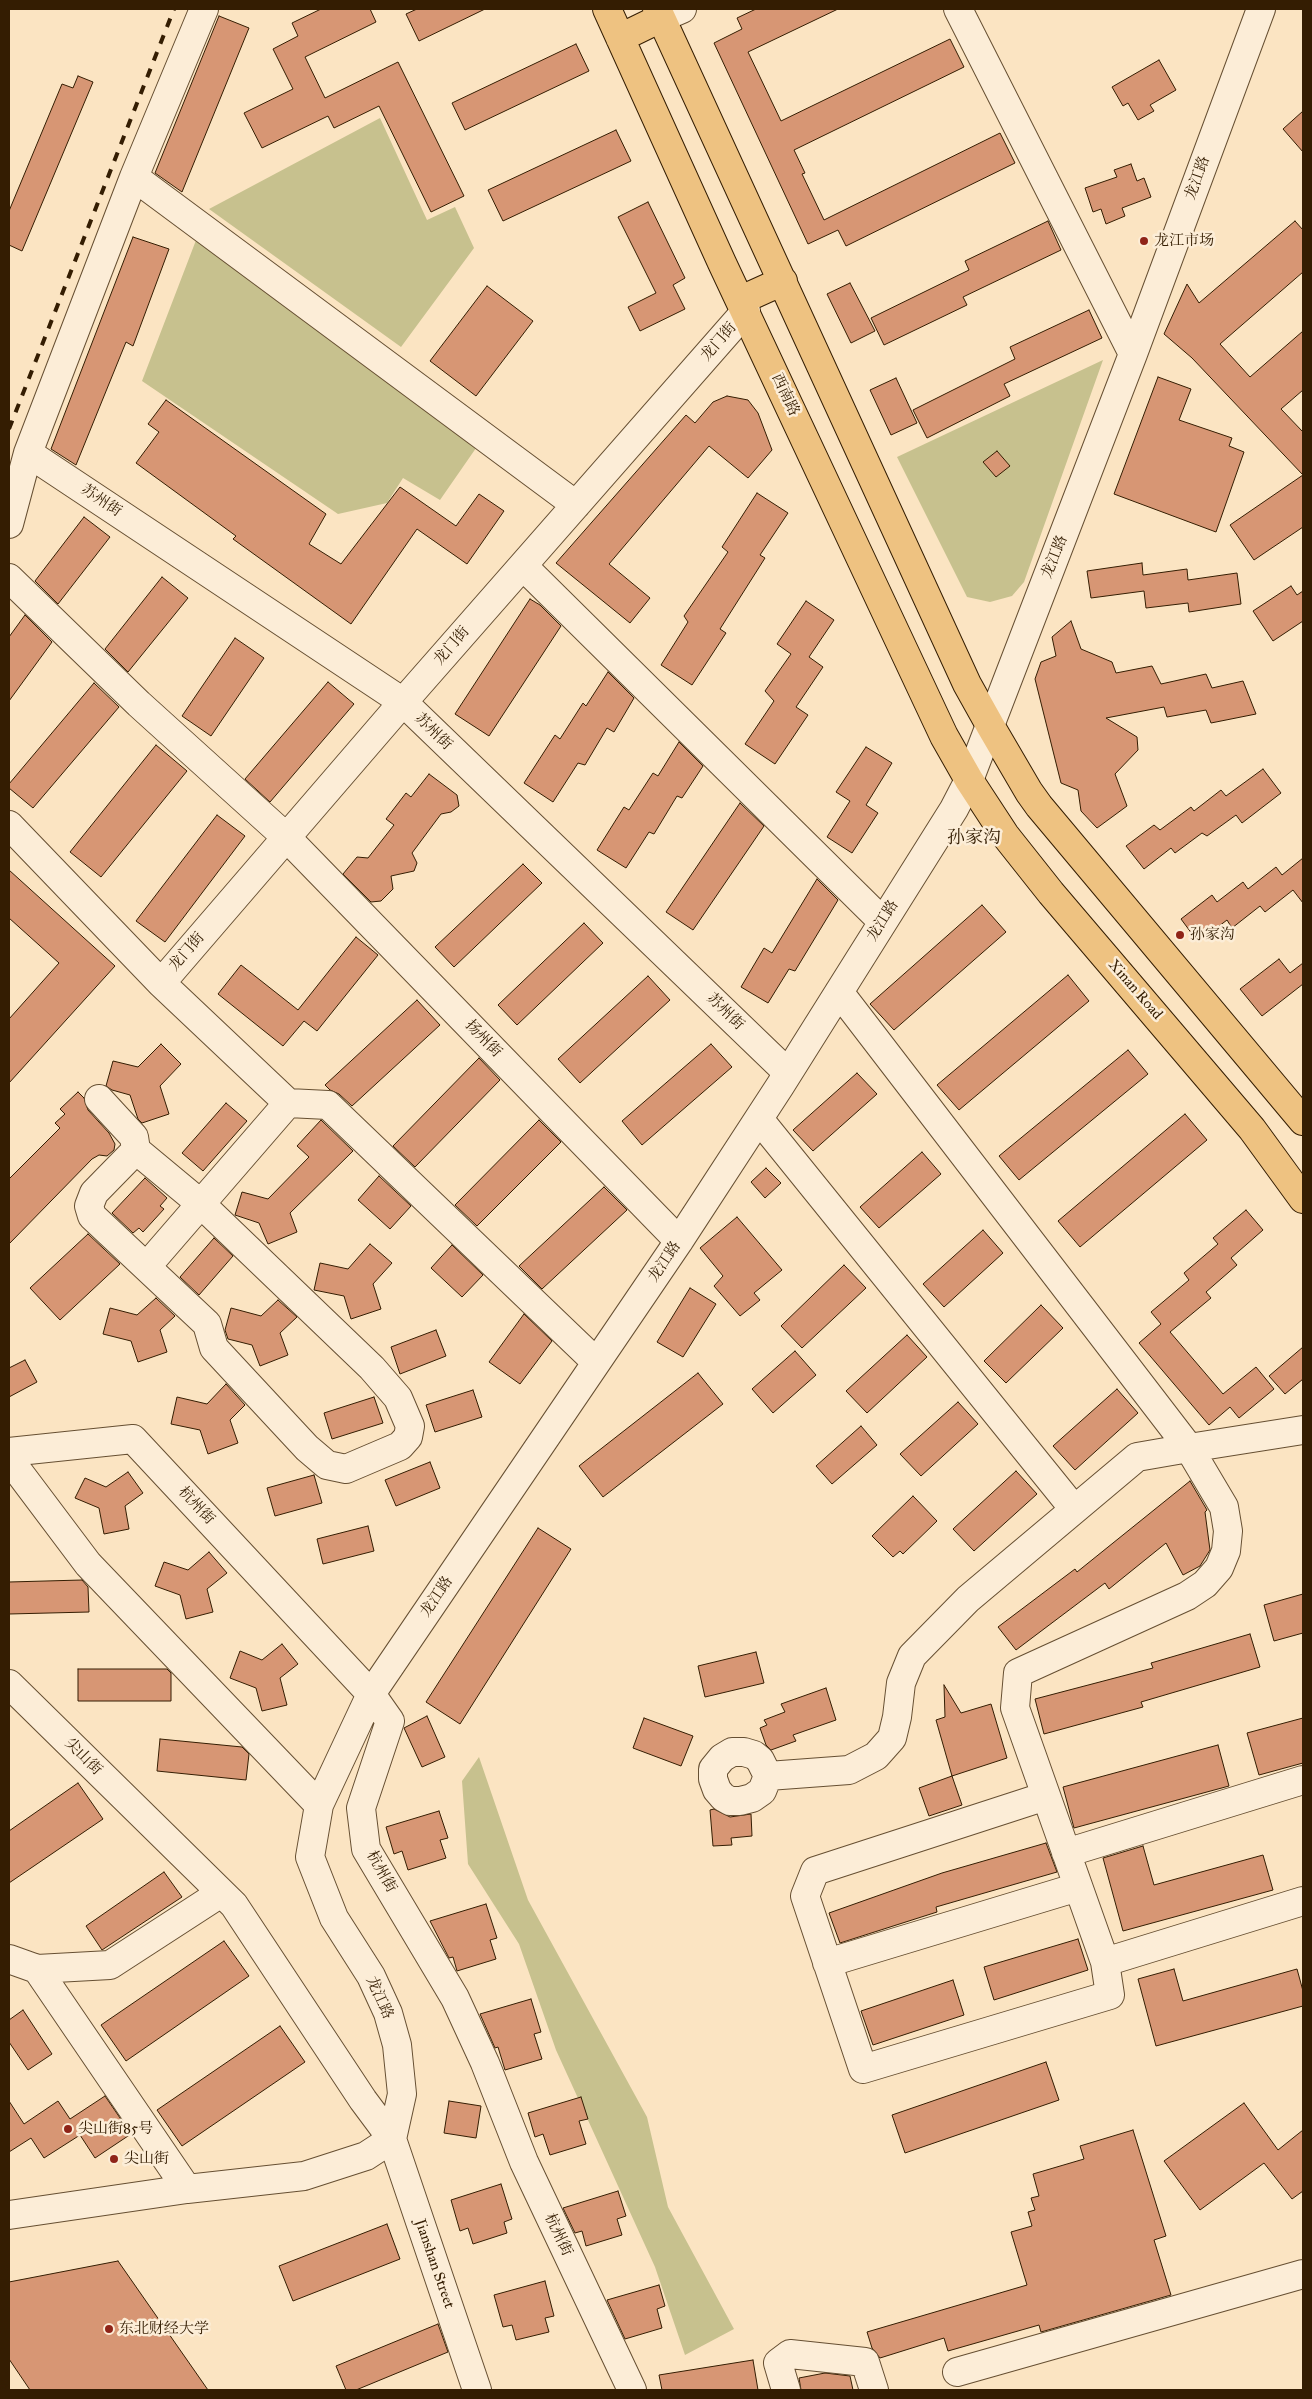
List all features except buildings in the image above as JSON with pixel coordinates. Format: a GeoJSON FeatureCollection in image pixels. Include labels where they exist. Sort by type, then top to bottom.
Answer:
{"type":"FeatureCollection","features":[{"type":"Feature","properties":{"kind":"main road","name":"西南路"},"geometry":{"type":"LineString","coordinates":[[607,9],[944,736],[969,780]]}},
{"type":"Feature","properties":{"kind":"main road"},"geometry":{"type":"LineString","coordinates":[[620,38],[667,12],[783,282],[968,684],[1028,792],[1303,1121]]}},
{"type":"Feature","properties":{"kind":"main road"},"geometry":{"type":"LineString","coordinates":[[744,306],[783,282]]}},
{"type":"Feature","properties":{"kind":"main road","name":"Xinan Road"},"geometry":{"type":"LineString","coordinates":[[969,780],[1005,834],[1045,886],[1252,1129],[1303,1199]]}},
{"type":"Feature","properties":{"kind":"street"},"geometry":{"type":"LineString","coordinates":[[9,524],[28,453],[134,177],[204,9]]}},
{"type":"Feature","properties":{"kind":"street"},"geometry":{"type":"LineString","coordinates":[[958,9],[1133,354]]}},
{"type":"Feature","properties":{"kind":"street","name":"龙江路"},"geometry":{"type":"LineString","coordinates":[[392,2139],[402,2094],[397,2045],[388,2013],[371,1976],[334,1918],[310,1857],[319,1805],[371,1694],[679,1241],[788,1073],[954,809],[969,780],[991,727],[1015,658],[1133,354],[1261,9]]}},
{"type":"Feature","properties":{"kind":"street"},"geometry":{"type":"LineString","coordinates":[[134,177],[576,506]]}},
{"type":"Feature","properties":{"kind":"street","name":"龙门街"},"geometry":{"type":"LineString","coordinates":[[161,983],[403,702],[576,506],[744,306]]}},
{"type":"Feature","properties":{"kind":"street","name":"苏州街"},"geometry":{"type":"LineString","coordinates":[[28,453],[403,702],[788,1073]]}},
{"type":"Feature","properties":{"kind":"street"},"geometry":{"type":"LineString","coordinates":[[523,566],[883,922]]}},
{"type":"Feature","properties":{"kind":"street","name":"扬州街"},"geometry":{"type":"LineString","coordinates":[[9,578],[140,704],[286,837],[679,1241]]}},
{"type":"Feature","properties":{"kind":"street"},"geometry":{"type":"LineString","coordinates":[[9,825],[161,983],[288,1103],[328,1105],[596,1362]]}},
{"type":"Feature","properties":{"kind":"street"},"geometry":{"type":"LineString","coordinates":[[839,992],[1189,1448],[1224,1507],[1228,1531],[1226,1551],[1219,1568],[1205,1584],[1186,1596],[1018,1673],[1014,1708],[1046,1796],[1104,1962],[1110,1994],[863,2069],[805,1896],[815,1871],[1046,1796]]}},
{"type":"Feature","properties":{"kind":"street"},"geometry":{"type":"LineString","coordinates":[[99,1099],[134,1137],[136,1150],[201,1204],[372,1368],[398,1398],[410,1426],[408,1437],[400,1446],[346,1469],[327,1465],[307,1448],[214,1348],[207,1324],[92,1216],[89,1206],[94,1193],[136,1150]]}},
{"type":"Feature","properties":{"kind":"street"},"geometry":{"type":"LineString","coordinates":[[147,1266],[288,1103]]}},
{"type":"Feature","properties":{"kind":"street"},"geometry":{"type":"LineString","coordinates":[[758,1119],[1074,1509]]}},
{"type":"Feature","properties":{"kind":"street"},"geometry":{"type":"LineString","coordinates":[[768,1776],[849,1770],[876,1756],[892,1738],[901,1683],[912,1656],[968,1599],[1137,1456],[1303,1430]]}},
{"type":"Feature","properties":{"kind":"street","name":"杭州街"},"geometry":{"type":"LineString","coordinates":[[9,1452],[133,1438],[371,1694],[390,1722],[361,1808],[366,1849],[454,1998],[485,2063],[524,2162],[632,2390]]}},
{"type":"Feature","properties":{"kind":"street"},"geometry":{"type":"LineString","coordinates":[[9,1459],[88,1564],[319,1805]]}},
{"type":"Feature","properties":{"kind":"street","name":"尖山街"},"geometry":{"type":"LineString","coordinates":[[9,1684],[234,1905],[363,2100],[392,2139]]}},
{"type":"Feature","properties":{"kind":"street"},"geometry":{"type":"LineString","coordinates":[[1066,1853],[1303,1780]]}},
{"type":"Feature","properties":{"kind":"street"},"geometry":{"type":"LineString","coordinates":[[828,1962],[1078,1887]]}},
{"type":"Feature","properties":{"kind":"street"},"geometry":{"type":"LineString","coordinates":[[9,1959],[37,1969],[110,1965],[221,1893]]}},
{"type":"Feature","properties":{"kind":"street"},"geometry":{"type":"LineString","coordinates":[[1104,1962],[1303,1901]]}},
{"type":"Feature","properties":{"kind":"street"},"geometry":{"type":"LineString","coordinates":[[37,1969],[187,2190]]}},
{"type":"Feature","properties":{"kind":"street"},"geometry":{"type":"LineString","coordinates":[[9,2215],[304,2176],[366,2156],[392,2139]]}},
{"type":"Feature","properties":{"kind":"street","name":"Jianshan Street"},"geometry":{"type":"LineString","coordinates":[[392,2139],[477,2390]]}},
{"type":"Feature","properties":{"kind":"street"},"geometry":{"type":"LineString","coordinates":[[957,2372],[1303,2274]]}},
{"type":"Feature","properties":{"kind":"street"},"geometry":{"type":"LineString","coordinates":[[786,2390],[778,2363],[790,2354],[865,2362],[874,2390]]}},
{"type":"Feature","properties":{"kind":"shaded area"},"geometry":{"type":"Polygon","coordinates":[[[380,118],[427,220],[455,207],[474,248],[401,347],[209,209],[380,118]]]}},
{"type":"Feature","properties":{"kind":"shaded area"},"geometry":{"type":"Polygon","coordinates":[[[198,235],[483,438],[440,500],[403,478],[387,503],[338,514],[142,381],[198,235]]]}},
{"type":"Feature","properties":{"kind":"shaded area"},"geometry":{"type":"Polygon","coordinates":[[[1103,360],[1024,582],[1012,596],[990,602],[967,597],[897,457],[1103,360]]]}},
{"type":"Feature","properties":{"kind":"shaded area"},"geometry":{"type":"Polygon","coordinates":[[[479,1757],[528,1900],[647,2117],[668,2207],[734,2329],[685,2355],[655,2267],[556,2050],[519,1944],[468,1864],[462,1781],[479,1757]]]}},
{"type":"Feature","properties":{"kind":"railway"},"geometry":{"type":"LineString","coordinates":[[9,429],[174,9]]}},
{"type":"Feature","properties":{"kind":"place","name":"龙江市场"},"geometry":{"type":"Point","coordinates":[1144,241]}},
{"type":"Feature","properties":{"kind":"place","name":"孙家沟"},"geometry":{"type":"Point","coordinates":[1180,935]}},
{"type":"Feature","properties":{"kind":"place","name":"尖山街85号"},"geometry":{"type":"Point","coordinates":[68,2129]}},
{"type":"Feature","properties":{"kind":"place","name":"尖山街"},"geometry":{"type":"Point","coordinates":[114,2159]}},
{"type":"Feature","properties":{"kind":"place","name":"东北财经大学"},"geometry":{"type":"Point","coordinates":[109,2329]}},
{"type":"Feature","properties":{"kind":"district","name":"孙家沟"},"geometry":{"type":"Point","coordinates":[974,839]}}]}
